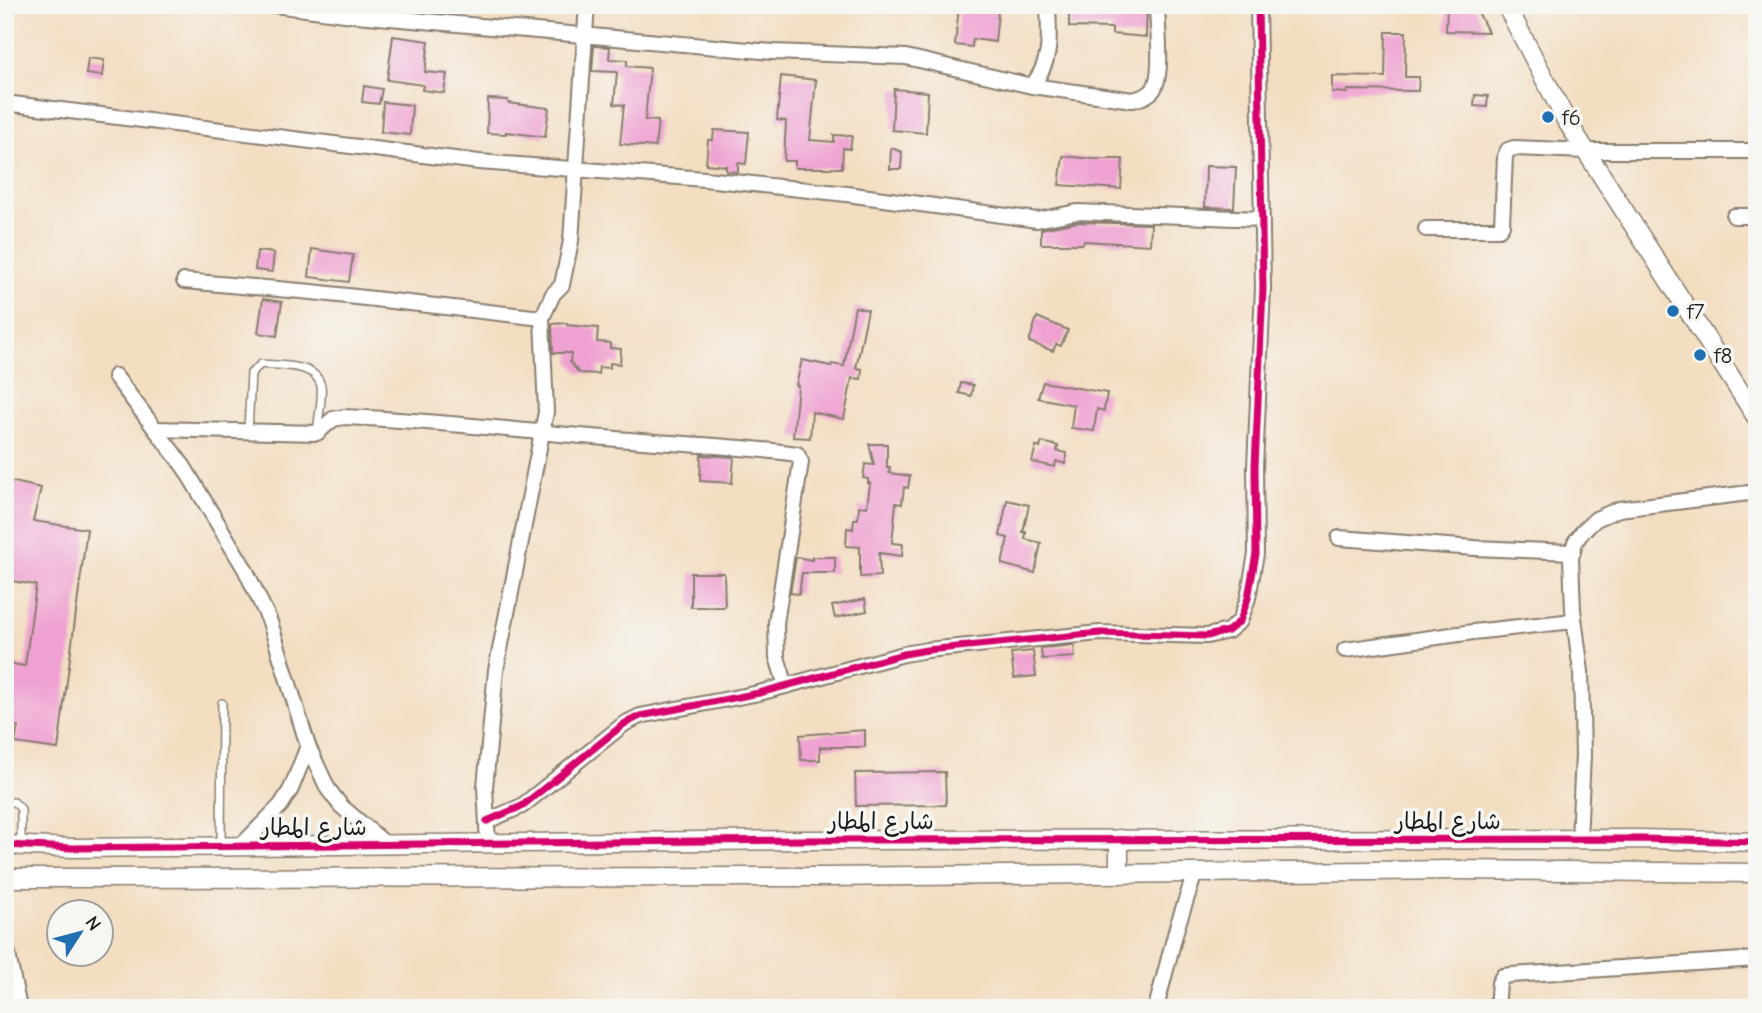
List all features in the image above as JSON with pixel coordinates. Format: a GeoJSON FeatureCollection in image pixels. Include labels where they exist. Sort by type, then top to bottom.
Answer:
{"type":"FeatureCollection","features":[{"type":"Feature","properties":{"kind":"street"},"geometry":{"type":"LineString","coordinates":[[275,5],[345,14],[773,52],[906,57],[1032,86],[1133,100],[1147,95],[1154,88],[1158,75],[1157,5]]}},
{"type":"Feature","properties":{"kind":"street"},"geometry":{"type":"LineString","coordinates":[[488,844],[485,787],[496,670],[546,412],[541,318],[553,294],[562,285],[567,269],[587,5]]}},
{"type":"Feature","properties":{"kind":"street"},"geometry":{"type":"LineString","coordinates":[[1032,86],[1043,73],[1049,56],[1048,5]]}},
{"type":"Feature","properties":{"kind":"street"},"geometry":{"type":"LineString","coordinates":[[487,821],[522,806],[632,719],[786,686],[927,650],[1100,633],[1207,636],[1217,635],[1235,627],[1240,621],[1248,598],[1256,554],[1255,467],[1263,288],[1258,5]]}},
{"type":"Feature","properties":{"kind":"street"},"geometry":{"type":"LineString","coordinates":[[1506,5],[1566,120],[1757,418]]}},
{"type":"Feature","properties":{"kind":"street"},"geometry":{"type":"LineString","coordinates":[[5,103],[478,162],[575,168],[847,194],[1037,220],[1077,212],[1262,219]]}},
{"type":"Feature","properties":{"kind":"street"},"geometry":{"type":"LineString","coordinates":[[1426,229],[1499,229],[1503,225],[1505,156],[1508,150],[1514,148],[1585,151],[1757,149]]}},
{"type":"Feature","properties":{"kind":"street"},"geometry":{"type":"LineString","coordinates":[[1734,216],[1757,216]]}},
{"type":"Feature","properties":{"kind":"street"},"geometry":{"type":"LineString","coordinates":[[184,281],[312,292],[541,318]]}},
{"type":"Feature","properties":{"kind":"street"},"geometry":{"type":"LineString","coordinates":[[115,376],[184,467],[245,569],[270,622],[308,747],[328,789],[341,806],[388,846]]}},
{"type":"Feature","properties":{"kind":"street"},"geometry":{"type":"LineString","coordinates":[[156,429],[317,433],[338,416],[485,426],[797,454],[800,457],[794,515],[776,623],[777,657],[786,686]]}},
{"type":"Feature","properties":{"kind":"street"},"geometry":{"type":"LineString","coordinates":[[1579,840],[1583,755],[1581,672],[1574,621],[1575,542],[1583,531],[1607,513],[1619,509],[1757,492]]}},
{"type":"Feature","properties":{"kind":"street"},"geometry":{"type":"LineString","coordinates":[[1339,538],[1573,552]]}},
{"type":"Feature","properties":{"kind":"street"},"geometry":{"type":"LineString","coordinates":[[1345,650],[1574,621]]}},
{"type":"Feature","properties":{"kind":"street"},"geometry":{"type":"LineString","coordinates":[[240,847],[286,797],[308,747]]}},
{"type":"Feature","properties":{"kind":"street"},"geometry":{"type":"LineString","coordinates":[[1119,839],[1119,874]]}},
{"type":"Feature","properties":{"kind":"street","name":"شارع المطار"},"geometry":{"type":"LineString","coordinates":[[13,845],[72,848],[1119,839],[1757,842]]}},
{"type":"Feature","properties":{"kind":"street"},"geometry":{"type":"LineString","coordinates":[[5,878],[823,877],[1454,870],[1757,873]]}},
{"type":"Feature","properties":{"kind":"street"},"geometry":{"type":"LineString","coordinates":[[1156,1008],[1195,873]]}},
{"type":"Feature","properties":{"kind":"street"},"geometry":{"type":"LineString","coordinates":[[5,940],[19,1008]]}},
{"type":"Feature","properties":{"kind":"street"},"geometry":{"type":"LineString","coordinates":[[1497,1008],[1499,983],[1503,976],[1757,959]]}},
{"type":"Feature","properties":{"kind":"lane"},"geometry":{"type":"LineString","coordinates":[[248,432],[251,373],[261,364],[309,370],[316,377],[321,386],[317,433]]}},
{"type":"Feature","properties":{"kind":"lane"},"geometry":{"type":"LineString","coordinates":[[221,847],[222,704]]}},
{"type":"Feature","properties":{"kind":"lane"},"geometry":{"type":"LineString","coordinates":[[5,802],[13,802],[21,809],[13,845]]}},
{"type":"Feature","properties":{"kind":"building"},"geometry":{"type":"Polygon","coordinates":[[[1069,5],[1147,5],[1146,37],[1112,34],[1112,28],[1069,27],[1069,5]]]}},
{"type":"Feature","properties":{"kind":"building"},"geometry":{"type":"Polygon","coordinates":[[[959,7],[998,12],[995,42],[973,39],[972,47],[955,45],[959,7]]]}},
{"type":"Feature","properties":{"kind":"building"},"geometry":{"type":"Polygon","coordinates":[[[1447,7],[1476,8],[1488,32],[1446,31],[1447,7]]]}},
{"type":"Feature","properties":{"kind":"building"},"geometry":{"type":"Polygon","coordinates":[[[1386,32],[1406,32],[1405,77],[1419,77],[1418,91],[1332,92],[1332,76],[1385,77],[1386,32]]]}},
{"type":"Feature","properties":{"kind":"building"},"geometry":{"type":"Polygon","coordinates":[[[393,36],[429,41],[425,72],[447,74],[444,93],[422,90],[423,85],[387,80],[393,36]]]}},
{"type":"Feature","properties":{"kind":"building"},"geometry":{"type":"Polygon","coordinates":[[[594,46],[610,47],[609,59],[627,60],[627,66],[650,68],[645,120],[658,121],[655,147],[620,144],[624,105],[614,104],[617,72],[592,71],[594,46]]]}},
{"type":"Feature","properties":{"kind":"building"},"geometry":{"type":"Polygon","coordinates":[[[88,58],[104,60],[102,76],[86,74],[88,58]]]}},
{"type":"Feature","properties":{"kind":"building"},"geometry":{"type":"Polygon","coordinates":[[[781,76],[816,80],[810,140],[834,142],[834,135],[852,136],[850,149],[843,148],[842,168],[795,168],[795,161],[784,161],[786,121],[777,120],[781,76]]]}},
{"type":"Feature","properties":{"kind":"building"},"geometry":{"type":"Polygon","coordinates":[[[364,86],[382,89],[379,104],[362,102],[364,86]]]}},
{"type":"Feature","properties":{"kind":"building"},"geometry":{"type":"Polygon","coordinates":[[[894,89],[928,92],[926,133],[892,130],[894,89]]]}},
{"type":"Feature","properties":{"kind":"building"},"geometry":{"type":"Polygon","coordinates":[[[1475,95],[1488,96],[1487,107],[1474,106],[1475,95]]]}},
{"type":"Feature","properties":{"kind":"building"},"geometry":{"type":"Polygon","coordinates":[[[488,99],[549,108],[545,137],[506,132],[487,133],[488,99]]]}},
{"type":"Feature","properties":{"kind":"building"},"geometry":{"type":"Polygon","coordinates":[[[383,102],[412,105],[410,135],[381,132],[383,102]]]}},
{"type":"Feature","properties":{"kind":"building"},"geometry":{"type":"Polygon","coordinates":[[[714,130],[749,132],[746,164],[738,163],[738,172],[726,171],[726,166],[706,164],[708,140],[713,140],[714,130]]]}},
{"type":"Feature","properties":{"kind":"building"},"geometry":{"type":"Polygon","coordinates":[[[891,148],[902,152],[901,169],[890,169],[891,148]]]}},
{"type":"Feature","properties":{"kind":"building"},"geometry":{"type":"Polygon","coordinates":[[[1063,156],[1123,159],[1121,189],[1059,185],[1063,156]]]}},
{"type":"Feature","properties":{"kind":"building"},"geometry":{"type":"Polygon","coordinates":[[[1206,166],[1236,167],[1234,208],[1205,207],[1206,166]]]}},
{"type":"Feature","properties":{"kind":"building"},"geometry":{"type":"Polygon","coordinates":[[[1078,222],[1151,224],[1150,245],[1084,241],[1083,244],[1041,244],[1041,229],[1078,222]]]}},
{"type":"Feature","properties":{"kind":"building"},"geometry":{"type":"Polygon","coordinates":[[[312,249],[353,255],[349,282],[309,277],[312,249]]]}},
{"type":"Feature","properties":{"kind":"building"},"geometry":{"type":"Polygon","coordinates":[[[257,251],[274,253],[272,272],[255,270],[257,251]]]}},
{"type":"Feature","properties":{"kind":"building"},"geometry":{"type":"Polygon","coordinates":[[[263,299],[282,302],[277,336],[258,333],[263,299]]]}},
{"type":"Feature","properties":{"kind":"building"},"geometry":{"type":"Polygon","coordinates":[[[855,307],[868,310],[856,368],[862,369],[861,379],[852,378],[844,419],[812,412],[810,438],[793,437],[796,385],[802,360],[844,366],[855,307]]]}},
{"type":"Feature","properties":{"kind":"building"},"geometry":{"type":"Polygon","coordinates":[[[1037,317],[1068,330],[1061,346],[1056,344],[1053,351],[1029,342],[1037,317]]]}},
{"type":"Feature","properties":{"kind":"building"},"geometry":{"type":"Polygon","coordinates":[[[567,323],[598,328],[597,342],[610,343],[610,348],[621,349],[620,364],[610,363],[610,368],[599,367],[598,374],[579,373],[570,362],[571,353],[553,353],[552,324],[567,323]]]}},
{"type":"Feature","properties":{"kind":"building"},"geometry":{"type":"Polygon","coordinates":[[[1043,382],[1107,393],[1104,411],[1097,409],[1094,431],[1071,428],[1074,405],[1038,398],[1043,382]]]}},
{"type":"Feature","properties":{"kind":"building"},"geometry":{"type":"Polygon","coordinates":[[[961,383],[973,385],[971,396],[959,393],[961,383]]]}},
{"type":"Feature","properties":{"kind":"building"},"geometry":{"type":"Polygon","coordinates":[[[1042,442],[1058,446],[1057,451],[1067,453],[1065,464],[1056,461],[1055,467],[1032,462],[1036,446],[1040,448],[1042,442]]]}},
{"type":"Feature","properties":{"kind":"building"},"geometry":{"type":"Polygon","coordinates":[[[869,444],[887,444],[889,473],[910,476],[908,488],[904,487],[902,504],[896,503],[892,543],[903,544],[902,556],[879,553],[880,576],[860,577],[860,547],[846,546],[847,528],[853,529],[854,519],[858,519],[859,506],[867,507],[870,483],[863,478],[865,464],[874,465],[869,444]]]}},
{"type":"Feature","properties":{"kind":"building"},"geometry":{"type":"Polygon","coordinates":[[[701,455],[734,457],[732,483],[700,481],[701,455]]]}},
{"type":"Feature","properties":{"kind":"building"},"geometry":{"type":"Polygon","coordinates":[[[5,480],[41,488],[33,521],[87,529],[58,749],[15,743],[18,726],[5,724],[5,663],[25,666],[36,585],[5,580],[5,480]]]}},
{"type":"Feature","properties":{"kind":"building"},"geometry":{"type":"Polygon","coordinates":[[[1007,500],[1029,505],[1023,532],[1026,532],[1025,539],[1041,543],[1035,573],[1002,564],[1008,538],[1000,536],[1007,500]]]}},
{"type":"Feature","properties":{"kind":"building"},"geometry":{"type":"Polygon","coordinates":[[[796,557],[812,560],[812,557],[835,557],[835,573],[802,573],[799,594],[790,593],[796,557]]]}},
{"type":"Feature","properties":{"kind":"building"},"geometry":{"type":"Polygon","coordinates":[[[691,573],[724,573],[725,607],[691,607],[691,573]]]}},
{"type":"Feature","properties":{"kind":"building"},"geometry":{"type":"Polygon","coordinates":[[[865,599],[867,611],[835,618],[832,606],[865,599]]]}},
{"type":"Feature","properties":{"kind":"building"},"geometry":{"type":"Polygon","coordinates":[[[1074,645],[1075,657],[1042,659],[1041,648],[1074,645]]]}},
{"type":"Feature","properties":{"kind":"building"},"geometry":{"type":"Polygon","coordinates":[[[1033,651],[1036,676],[1014,678],[1011,653],[1033,651]]]}},
{"type":"Feature","properties":{"kind":"building"},"geometry":{"type":"Polygon","coordinates":[[[865,730],[865,747],[820,747],[820,760],[801,760],[800,735],[865,730]]]}},
{"type":"Feature","properties":{"kind":"building"},"geometry":{"type":"Polygon","coordinates":[[[945,772],[946,805],[856,806],[855,773],[945,772]]]}},
{"type":"Feature","properties":{"kind":"cycle path"},"geometry":{"type":"LineString","coordinates":[[487,821],[522,806],[624,724],[640,716],[759,693],[927,650],[1100,633],[1207,636],[1228,631],[1240,621],[1248,598],[1256,554],[1255,467],[1263,288],[1258,5]]}},
{"type":"Feature","properties":{"kind":"cycle path"},"geometry":{"type":"LineString","coordinates":[[5,845],[73,848],[802,840],[1641,839],[1757,842]]}},
{"type":"Feature","properties":{"kind":"place","name":"f6"},"geometry":{"type":"Point","coordinates":[1548,117]}},
{"type":"Feature","properties":{"kind":"place","name":"f7"},"geometry":{"type":"Point","coordinates":[1673,311]}},
{"type":"Feature","properties":{"kind":"place","name":"f8"},"geometry":{"type":"Point","coordinates":[1700,355]}}]}
